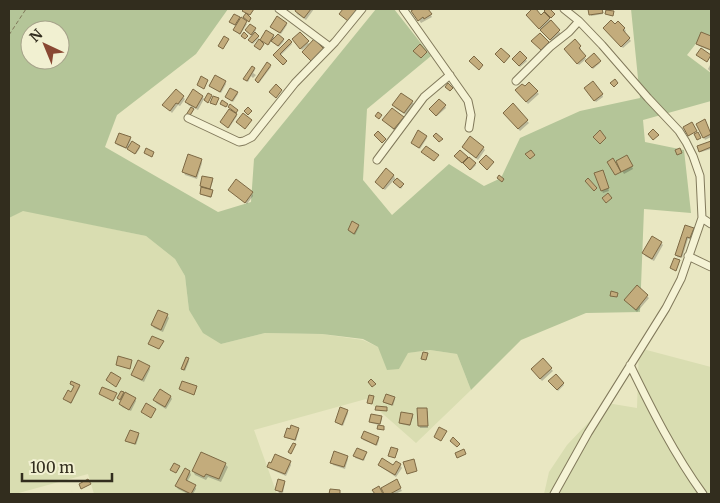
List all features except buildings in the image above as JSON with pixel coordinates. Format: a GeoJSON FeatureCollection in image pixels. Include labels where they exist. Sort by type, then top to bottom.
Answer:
{"type":"FeatureCollection","features":[{"type":"Feature","properties":{"kind":"street"},"geometry":{"type":"LineString","coordinates":[[279,9],[330,47]]}},
{"type":"Feature","properties":{"kind":"street"},"geometry":{"type":"LineString","coordinates":[[188,118],[239,142],[252,137],[294,83],[330,47],[362,9]]}},
{"type":"Feature","properties":{"kind":"street"},"geometry":{"type":"LineString","coordinates":[[403,9],[468,102],[472,116],[469,128]]}},
{"type":"Feature","properties":{"kind":"street"},"geometry":{"type":"LineString","coordinates":[[554,494],[588,433],[666,308],[681,279],[702,218],[700,176],[693,156],[679,131],[579,21],[564,9]]}},
{"type":"Feature","properties":{"kind":"street"},"geometry":{"type":"LineString","coordinates":[[516,81],[579,21]]}},
{"type":"Feature","properties":{"kind":"street"},"geometry":{"type":"LineString","coordinates":[[377,160],[424,97],[450,75]]}},
{"type":"Feature","properties":{"kind":"street"},"geometry":{"type":"LineString","coordinates":[[702,218],[711,224]]}},
{"type":"Feature","properties":{"kind":"street"},"geometry":{"type":"LineString","coordinates":[[688,256],[711,267]]}},
{"type":"Feature","properties":{"kind":"street"},"geometry":{"type":"LineString","coordinates":[[630,365],[669,443],[703,494]]}},
{"type":"Feature","properties":{"kind":"path"},"geometry":{"type":"LineString","coordinates":[[9,35],[26,9]]}},
{"type":"Feature","properties":{"kind":"green space"},"geometry":{"type":"Polygon","coordinates":[[[9,9],[228,9],[196,54],[117,115],[105,147],[218,212],[251,202],[254,159],[376,9],[394,9],[431,56],[367,109],[363,180],[392,215],[449,164],[484,186],[501,178],[520,138],[580,111],[640,98],[631,9],[711,9],[711,49],[698,41],[687,55],[711,73],[711,101],[643,120],[645,142],[684,150],[691,213],[644,209],[640,312],[586,313],[521,340],[471,390],[457,354],[430,350],[408,353],[399,369],[387,370],[378,347],[363,339],[322,334],[265,333],[221,344],[203,333],[189,310],[185,276],[175,259],[146,236],[23,211],[9,218],[9,9]]]}},
{"type":"Feature","properties":{"kind":"green space"},"geometry":{"type":"Polygon","coordinates":[[[23,210],[146,236],[175,259],[185,276],[189,310],[221,344],[265,333],[322,334],[363,340],[378,347],[399,369],[407,353],[430,350],[457,354],[471,390],[416,443],[366,399],[254,430],[277,494],[94,494],[88,474],[9,494],[9,218],[23,210]]]}},
{"type":"Feature","properties":{"kind":"green space"},"geometry":{"type":"Polygon","coordinates":[[[639,348],[711,367],[711,494],[544,494],[549,472],[567,445],[607,403],[637,408],[639,348]]]}}]}
